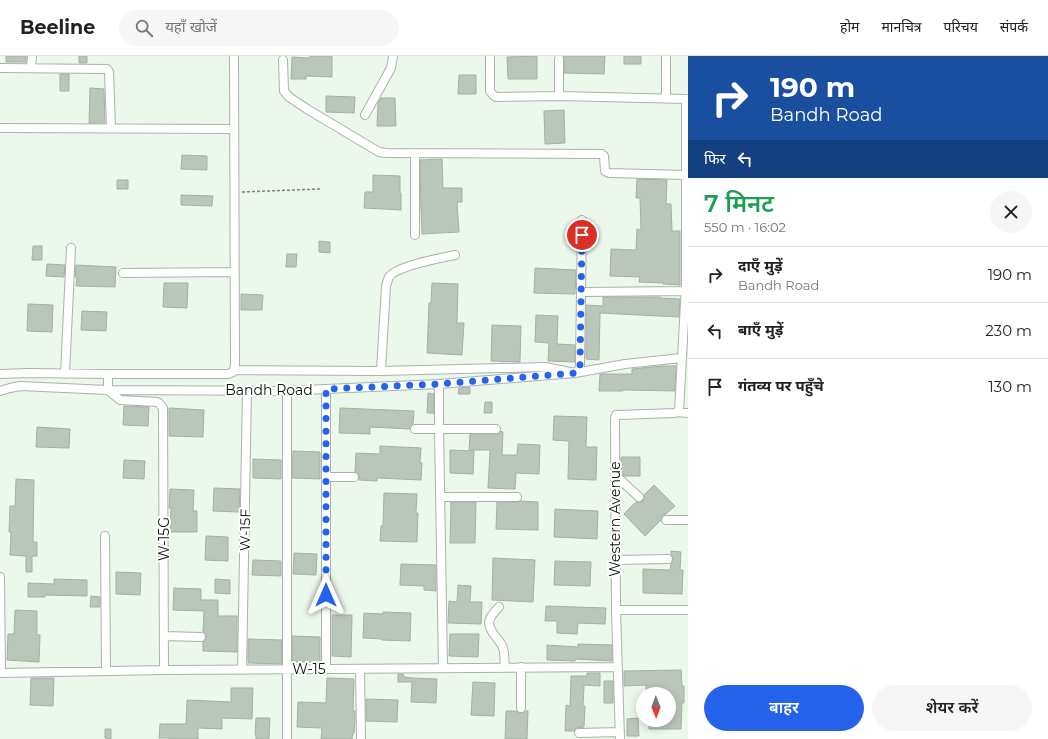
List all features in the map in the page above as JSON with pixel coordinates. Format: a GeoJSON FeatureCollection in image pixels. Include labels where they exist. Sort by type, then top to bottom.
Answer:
{"type":"FeatureCollection","features":[{"type":"Feature","properties":{"kind":"street"},"geometry":{"type":"LineString","coordinates":[[31,68],[32,56]]}},
{"type":"Feature","properties":{"kind":"street"},"geometry":{"type":"LineString","coordinates":[[234,56],[234,370]]}},
{"type":"Feature","properties":{"kind":"street"},"geometry":{"type":"LineString","coordinates":[[365,115],[391,68],[393,56]]}},
{"type":"Feature","properties":{"kind":"street"},"geometry":{"type":"LineString","coordinates":[[490,56],[490,91],[493,96],[687,98],[685,344],[681,358],[679,408],[677,412],[688,413]]}},
{"type":"Feature","properties":{"kind":"street"},"geometry":{"type":"LineString","coordinates":[[666,56],[666,98]]}},
{"type":"Feature","properties":{"kind":"street"},"geometry":{"type":"LineString","coordinates":[[559,59],[559,96]]}},
{"type":"Feature","properties":{"kind":"street"},"geometry":{"type":"LineString","coordinates":[[283,60],[284,91],[289,97],[379,152],[602,154],[604,156],[606,171],[609,173],[686,175]]}},
{"type":"Feature","properties":{"kind":"street"},"geometry":{"type":"LineString","coordinates":[[0,68],[107,69],[109,72],[111,128]]}},
{"type":"Feature","properties":{"kind":"street"},"geometry":{"type":"LineString","coordinates":[[0,128],[233,129]]}},
{"type":"Feature","properties":{"kind":"street"},"geometry":{"type":"LineString","coordinates":[[415,153],[415,235]]}},
{"type":"Feature","properties":{"kind":"street"},"geometry":{"type":"LineString","coordinates":[[0,374],[228,374],[234,370],[381,371],[545,367],[576,373],[579,370],[580,365],[582,220]]}},
{"type":"Feature","properties":{"kind":"street"},"geometry":{"type":"LineString","coordinates":[[65,374],[71,248]]}},
{"type":"Feature","properties":{"kind":"street"},"geometry":{"type":"LineString","coordinates":[[381,371],[386,286],[389,277],[393,273],[403,268],[455,255]]}},
{"type":"Feature","properties":{"kind":"street"},"geometry":{"type":"LineString","coordinates":[[123,272],[234,272]]}},
{"type":"Feature","properties":{"kind":"street"},"geometry":{"type":"LineString","coordinates":[[582,293],[686,287]]}},
{"type":"Feature","properties":{"kind":"street","name":"Bandh Road"},"geometry":{"type":"LineString","coordinates":[[0,391],[20,386],[108,390],[287,391],[439,384],[576,373],[625,364],[681,358]]}},
{"type":"Feature","properties":{"kind":"street"},"geometry":{"type":"LineString","coordinates":[[108,374],[108,390]]}},
{"type":"Feature","properties":{"kind":"street"},"geometry":{"type":"LineString","coordinates":[[439,384],[443,668]]}},
{"type":"Feature","properties":{"kind":"street"},"geometry":{"type":"LineString","coordinates":[[326,389],[326,669]]}},
{"type":"Feature","properties":{"kind":"street","name":"W-15G"},"geometry":{"type":"LineString","coordinates":[[108,390],[120,400],[157,402],[164,408],[164,670]]}},
{"type":"Feature","properties":{"kind":"street","name":"W-15F"},"geometry":{"type":"LineString","coordinates":[[242,670],[248,390]]}},
{"type":"Feature","properties":{"kind":"street"},"geometry":{"type":"LineString","coordinates":[[287,391],[287,739]]}},
{"type":"Feature","properties":{"kind":"street","name":"Western Avenue"},"geometry":{"type":"LineString","coordinates":[[620,736],[616,610],[615,419],[616,415],[677,412]]}},
{"type":"Feature","properties":{"kind":"street"},"geometry":{"type":"LineString","coordinates":[[414,430],[496,429]]}},
{"type":"Feature","properties":{"kind":"street"},"geometry":{"type":"LineString","coordinates":[[615,475],[639,497]]}},
{"type":"Feature","properties":{"kind":"street"},"geometry":{"type":"LineString","coordinates":[[326,477],[354,477]]}},
{"type":"Feature","properties":{"kind":"street"},"geometry":{"type":"LineString","coordinates":[[440,497],[517,497]]}},
{"type":"Feature","properties":{"kind":"street"},"geometry":{"type":"LineString","coordinates":[[666,520],[688,520]]}},
{"type":"Feature","properties":{"kind":"street"},"geometry":{"type":"LineString","coordinates":[[105,536],[106,671]]}},
{"type":"Feature","properties":{"kind":"street"},"geometry":{"type":"LineString","coordinates":[[616,560],[668,560]]}},
{"type":"Feature","properties":{"kind":"street"},"geometry":{"type":"LineString","coordinates":[[0,577],[1,673]]}},
{"type":"Feature","properties":{"kind":"street"},"geometry":{"type":"LineString","coordinates":[[499,607],[490,618],[489,627],[502,646],[505,667]]}},
{"type":"Feature","properties":{"kind":"street"},"geometry":{"type":"LineString","coordinates":[[616,610],[688,610]]}},
{"type":"Feature","properties":{"kind":"street"},"geometry":{"type":"LineString","coordinates":[[164,636],[201,636]]}},
{"type":"Feature","properties":{"kind":"street"},"geometry":{"type":"LineString","coordinates":[[520,667],[521,708]]}},
{"type":"Feature","properties":{"kind":"street","name":"W-15"},"geometry":{"type":"LineString","coordinates":[[1,673],[164,670],[618,667]]}},
{"type":"Feature","properties":{"kind":"street"},"geometry":{"type":"LineString","coordinates":[[360,669],[360,739]]}},
{"type":"Feature","properties":{"kind":"street"},"geometry":{"type":"LineString","coordinates":[[579,733],[620,736]]}},
{"type":"Feature","properties":{"kind":"path"},"geometry":{"type":"LineString","coordinates":[[234,192],[320,189]]}},
{"type":"Feature","properties":{"kind":"building"},"geometry":{"type":"Polygon","coordinates":[[[6,56],[26,56],[26,62],[6,62],[6,56]]]}},
{"type":"Feature","properties":{"kind":"building"},"geometry":{"type":"Polygon","coordinates":[[[79,56],[87,56],[87,63],[79,63],[79,56]]]}},
{"type":"Feature","properties":{"kind":"building"},"geometry":{"type":"Polygon","coordinates":[[[310,56],[332,56],[332,77],[306,76],[306,79],[291,79],[292,57],[310,58],[310,56]]]}},
{"type":"Feature","properties":{"kind":"building"},"geometry":{"type":"Polygon","coordinates":[[[537,56],[537,79],[508,79],[507,57],[537,56]]]}},
{"type":"Feature","properties":{"kind":"building"},"geometry":{"type":"Polygon","coordinates":[[[564,56],[605,56],[604,74],[564,73],[564,56]]]}},
{"type":"Feature","properties":{"kind":"building"},"geometry":{"type":"Polygon","coordinates":[[[624,56],[641,56],[641,64],[624,64],[624,56]]]}},
{"type":"Feature","properties":{"kind":"building"},"geometry":{"type":"Polygon","coordinates":[[[60,74],[69,74],[69,91],[60,91],[60,74]]]}},
{"type":"Feature","properties":{"kind":"building"},"geometry":{"type":"Polygon","coordinates":[[[459,75],[476,75],[476,94],[458,94],[459,75]]]}},
{"type":"Feature","properties":{"kind":"building"},"geometry":{"type":"Polygon","coordinates":[[[90,88],[104,89],[105,123],[89,123],[90,88]]]}},
{"type":"Feature","properties":{"kind":"building"},"geometry":{"type":"Polygon","coordinates":[[[326,96],[355,97],[354,113],[326,112],[326,96]]]}},
{"type":"Feature","properties":{"kind":"building"},"geometry":{"type":"Polygon","coordinates":[[[381,98],[395,98],[396,126],[377,126],[378,103],[381,98]]]}},
{"type":"Feature","properties":{"kind":"building"},"geometry":{"type":"Polygon","coordinates":[[[564,110],[565,143],[545,144],[544,111],[564,110]]]}},
{"type":"Feature","properties":{"kind":"building"},"geometry":{"type":"Polygon","coordinates":[[[182,155],[207,156],[207,170],[181,169],[182,155]]]}},
{"type":"Feature","properties":{"kind":"building"},"geometry":{"type":"Polygon","coordinates":[[[442,159],[443,188],[462,188],[462,202],[457,202],[459,232],[422,234],[420,160],[442,159]]]}},
{"type":"Feature","properties":{"kind":"building"},"geometry":{"type":"Polygon","coordinates":[[[373,175],[400,176],[401,210],[364,208],[365,192],[373,192],[373,175]]]}},
{"type":"Feature","properties":{"kind":"building"},"geometry":{"type":"Polygon","coordinates":[[[637,179],[667,180],[666,204],[671,204],[672,231],[680,231],[680,285],[639,282],[640,277],[610,276],[611,249],[636,250],[637,229],[641,230],[640,198],[636,198],[637,179]]]}},
{"type":"Feature","properties":{"kind":"building"},"geometry":{"type":"Polygon","coordinates":[[[117,180],[128,180],[128,189],[117,189],[117,180]]]}},
{"type":"Feature","properties":{"kind":"building"},"geometry":{"type":"Polygon","coordinates":[[[181,195],[213,196],[212,206],[181,205],[181,195]]]}},
{"type":"Feature","properties":{"kind":"building"},"geometry":{"type":"Polygon","coordinates":[[[319,241],[330,242],[330,253],[319,252],[319,241]]]}},
{"type":"Feature","properties":{"kind":"building"},"geometry":{"type":"Polygon","coordinates":[[[33,246],[42,246],[42,260],[32,260],[33,246]]]}},
{"type":"Feature","properties":{"kind":"building"},"geometry":{"type":"Polygon","coordinates":[[[287,254],[297,254],[296,267],[286,267],[287,254]]]}},
{"type":"Feature","properties":{"kind":"building"},"geometry":{"type":"Polygon","coordinates":[[[47,264],[65,265],[64,277],[46,276],[47,264]]]}},
{"type":"Feature","properties":{"kind":"building"},"geometry":{"type":"Polygon","coordinates":[[[76,265],[116,267],[115,287],[76,286],[76,265]]]}},
{"type":"Feature","properties":{"kind":"building"},"geometry":{"type":"Polygon","coordinates":[[[535,268],[576,270],[575,294],[534,293],[535,268]]]}},
{"type":"Feature","properties":{"kind":"building"},"geometry":{"type":"Polygon","coordinates":[[[164,283],[188,283],[187,308],[163,307],[164,283]]]}},
{"type":"Feature","properties":{"kind":"building"},"geometry":{"type":"Polygon","coordinates":[[[432,283],[458,284],[457,323],[464,323],[462,355],[427,353],[429,303],[431,303],[432,283]]]}},
{"type":"Feature","properties":{"kind":"building"},"geometry":{"type":"Polygon","coordinates":[[[241,294],[263,295],[262,310],[241,310],[241,294]]]}},
{"type":"Feature","properties":{"kind":"building"},"geometry":{"type":"Polygon","coordinates":[[[603,297],[660,297],[680,299],[679,317],[600,313],[599,360],[586,359],[586,305],[603,306],[603,297]]]}},
{"type":"Feature","properties":{"kind":"building"},"geometry":{"type":"Polygon","coordinates":[[[28,304],[53,305],[52,332],[27,331],[28,304]]]}},
{"type":"Feature","properties":{"kind":"building"},"geometry":{"type":"Polygon","coordinates":[[[82,311],[107,312],[106,331],[81,330],[82,311]]]}},
{"type":"Feature","properties":{"kind":"building"},"geometry":{"type":"Polygon","coordinates":[[[536,315],[558,316],[557,344],[575,345],[575,362],[548,361],[549,343],[535,342],[536,315]]]}},
{"type":"Feature","properties":{"kind":"building"},"geometry":{"type":"Polygon","coordinates":[[[492,325],[521,326],[520,362],[491,361],[492,325]]]}},
{"type":"Feature","properties":{"kind":"building"},"geometry":{"type":"Polygon","coordinates":[[[676,366],[675,391],[599,391],[600,374],[632,374],[632,369],[676,366]]]}},
{"type":"Feature","properties":{"kind":"building"},"geometry":{"type":"Polygon","coordinates":[[[470,387],[470,394],[458,394],[459,388],[470,387]]]}},
{"type":"Feature","properties":{"kind":"building"},"geometry":{"type":"Polygon","coordinates":[[[428,393],[434,394],[434,413],[427,413],[428,393]]]}},
{"type":"Feature","properties":{"kind":"building"},"geometry":{"type":"Polygon","coordinates":[[[485,402],[492,402],[492,413],[484,413],[485,402]]]}},
{"type":"Feature","properties":{"kind":"building"},"geometry":{"type":"Polygon","coordinates":[[[124,406],[149,407],[148,426],[123,425],[124,406]]]}},
{"type":"Feature","properties":{"kind":"building"},"geometry":{"type":"Polygon","coordinates":[[[169,408],[204,410],[203,437],[169,436],[169,408]]]}},
{"type":"Feature","properties":{"kind":"building"},"geometry":{"type":"Polygon","coordinates":[[[340,408],[414,411],[413,424],[410,426],[410,429],[370,427],[370,434],[339,433],[340,408]]]}},
{"type":"Feature","properties":{"kind":"building"},"geometry":{"type":"Polygon","coordinates":[[[554,416],[587,417],[586,447],[597,447],[596,480],[568,479],[569,441],[553,440],[554,416]]]}},
{"type":"Feature","properties":{"kind":"building"},"geometry":{"type":"Polygon","coordinates":[[[37,427],[70,429],[69,448],[36,447],[37,427]]]}},
{"type":"Feature","properties":{"kind":"building"},"geometry":{"type":"Polygon","coordinates":[[[501,431],[503,432],[502,455],[517,455],[518,444],[540,445],[539,474],[516,473],[515,489],[488,488],[490,450],[469,450],[470,434],[499,434],[501,431]]]}},
{"type":"Feature","properties":{"kind":"building"},"geometry":{"type":"Polygon","coordinates":[[[380,446],[421,448],[421,480],[377,478],[377,481],[359,480],[359,475],[355,472],[356,453],[380,454],[380,446]]]}},
{"type":"Feature","properties":{"kind":"building"},"geometry":{"type":"Polygon","coordinates":[[[450,450],[474,451],[473,474],[450,473],[450,450]]]}},
{"type":"Feature","properties":{"kind":"building"},"geometry":{"type":"Polygon","coordinates":[[[293,451],[320,452],[320,479],[292,478],[293,451]]]}},
{"type":"Feature","properties":{"kind":"building"},"geometry":{"type":"Polygon","coordinates":[[[621,457],[640,457],[640,476],[624,476],[621,473],[621,457]]]}},
{"type":"Feature","properties":{"kind":"building"},"geometry":{"type":"Polygon","coordinates":[[[253,459],[281,460],[281,479],[253,478],[253,459]]]}},
{"type":"Feature","properties":{"kind":"building"},"geometry":{"type":"Polygon","coordinates":[[[124,460],[145,461],[144,479],[123,478],[124,460]]]}},
{"type":"Feature","properties":{"kind":"building"},"geometry":{"type":"Polygon","coordinates":[[[16,479],[34,480],[33,542],[37,542],[37,556],[32,556],[32,572],[26,572],[26,556],[10,555],[10,506],[15,506],[16,479]]]}},
{"type":"Feature","properties":{"kind":"building"},"geometry":{"type":"Polygon","coordinates":[[[654,485],[675,506],[663,515],[661,520],[645,536],[624,514],[636,502],[643,501],[644,495],[654,485]]]}},
{"type":"Feature","properties":{"kind":"building"},"geometry":{"type":"Polygon","coordinates":[[[214,488],[240,489],[239,512],[213,511],[214,488]]]}},
{"type":"Feature","properties":{"kind":"building"},"geometry":{"type":"Polygon","coordinates":[[[170,489],[194,490],[193,511],[197,511],[197,532],[170,532],[170,489]]]}},
{"type":"Feature","properties":{"kind":"building"},"geometry":{"type":"Polygon","coordinates":[[[384,493],[417,494],[417,542],[380,541],[381,526],[383,526],[384,493]]]}},
{"type":"Feature","properties":{"kind":"building"},"geometry":{"type":"Polygon","coordinates":[[[451,502],[476,502],[475,543],[450,543],[451,502]]]}},
{"type":"Feature","properties":{"kind":"building"},"geometry":{"type":"Polygon","coordinates":[[[497,502],[538,502],[538,530],[496,529],[497,502]]]}},
{"type":"Feature","properties":{"kind":"building"},"geometry":{"type":"Polygon","coordinates":[[[555,509],[598,511],[597,539],[554,537],[555,509]]]}},
{"type":"Feature","properties":{"kind":"building"},"geometry":{"type":"Polygon","coordinates":[[[206,536],[228,537],[228,561],[205,560],[206,536]]]}},
{"type":"Feature","properties":{"kind":"building"},"geometry":{"type":"Polygon","coordinates":[[[671,551],[681,552],[680,570],[683,570],[682,594],[643,593],[643,569],[670,570],[673,559],[671,551]]]}},
{"type":"Feature","properties":{"kind":"building"},"geometry":{"type":"Polygon","coordinates":[[[294,553],[317,554],[316,575],[293,574],[294,553]]]}},
{"type":"Feature","properties":{"kind":"building"},"geometry":{"type":"Polygon","coordinates":[[[493,558],[535,560],[533,602],[492,600],[493,558]]]}},
{"type":"Feature","properties":{"kind":"building"},"geometry":{"type":"Polygon","coordinates":[[[253,560],[281,561],[281,576],[252,575],[253,560]]]}},
{"type":"Feature","properties":{"kind":"building"},"geometry":{"type":"Polygon","coordinates":[[[555,561],[591,562],[590,586],[554,585],[555,561]]]}},
{"type":"Feature","properties":{"kind":"building"},"geometry":{"type":"Polygon","coordinates":[[[401,564],[436,565],[436,591],[424,590],[424,586],[400,585],[401,564]]]}},
{"type":"Feature","properties":{"kind":"building"},"geometry":{"type":"Polygon","coordinates":[[[116,572],[141,573],[140,595],[116,594],[116,572]]]}},
{"type":"Feature","properties":{"kind":"building"},"geometry":{"type":"Polygon","coordinates":[[[54,579],[87,580],[87,596],[45,595],[45,597],[28,597],[28,583],[54,584],[54,579]]]}},
{"type":"Feature","properties":{"kind":"building"},"geometry":{"type":"Polygon","coordinates":[[[215,579],[230,580],[230,594],[215,593],[215,579]]]}},
{"type":"Feature","properties":{"kind":"building"},"geometry":{"type":"Polygon","coordinates":[[[458,585],[471,586],[470,602],[482,602],[481,624],[448,623],[449,601],[457,602],[458,585]]]}},
{"type":"Feature","properties":{"kind":"building"},"geometry":{"type":"Polygon","coordinates":[[[174,588],[201,589],[201,600],[218,600],[218,616],[237,616],[237,652],[203,651],[203,642],[206,638],[206,634],[203,632],[204,611],[173,610],[174,588]]]}},
{"type":"Feature","properties":{"kind":"building"},"geometry":{"type":"Polygon","coordinates":[[[91,596],[100,597],[100,607],[90,607],[91,596]]]}},
{"type":"Feature","properties":{"kind":"building"},"geometry":{"type":"Polygon","coordinates":[[[546,606],[606,608],[605,624],[578,623],[577,634],[557,633],[557,621],[545,621],[546,606]]]}},
{"type":"Feature","properties":{"kind":"building"},"geometry":{"type":"Polygon","coordinates":[[[15,610],[37,611],[37,635],[40,635],[39,662],[7,660],[8,634],[14,634],[15,610]]]}},
{"type":"Feature","properties":{"kind":"building"},"geometry":{"type":"Polygon","coordinates":[[[383,612],[411,613],[410,641],[363,638],[364,613],[383,614],[383,612]]]}},
{"type":"Feature","properties":{"kind":"building"},"geometry":{"type":"Polygon","coordinates":[[[332,615],[352,615],[351,657],[332,656],[332,615]]]}},
{"type":"Feature","properties":{"kind":"building"},"geometry":{"type":"Polygon","coordinates":[[[450,634],[479,634],[478,657],[449,656],[450,634]]]}},
{"type":"Feature","properties":{"kind":"building"},"geometry":{"type":"Polygon","coordinates":[[[292,636],[320,637],[320,662],[292,662],[292,636]]]}},
{"type":"Feature","properties":{"kind":"building"},"geometry":{"type":"Polygon","coordinates":[[[248,639],[282,640],[282,664],[248,663],[248,639]]]}},
{"type":"Feature","properties":{"kind":"building"},"geometry":{"type":"Polygon","coordinates":[[[578,644],[612,645],[612,661],[575,659],[575,661],[547,660],[547,645],[578,647],[578,644]]]}},
{"type":"Feature","properties":{"kind":"building"},"geometry":{"type":"Polygon","coordinates":[[[681,670],[682,686],[684,686],[684,703],[682,703],[681,729],[649,729],[649,727],[676,727],[676,687],[646,687],[646,685],[624,686],[624,671],[681,670]]]}},
{"type":"Feature","properties":{"kind":"building"},"geometry":{"type":"Polygon","coordinates":[[[587,673],[600,673],[600,686],[584,685],[584,727],[576,728],[574,731],[565,731],[566,705],[570,706],[571,676],[587,676],[587,673]]]}},
{"type":"Feature","properties":{"kind":"building"},"geometry":{"type":"Polygon","coordinates":[[[398,674],[403,674],[404,677],[437,679],[436,703],[411,702],[412,682],[398,682],[398,674]]]}},
{"type":"Feature","properties":{"kind":"building"},"geometry":{"type":"Polygon","coordinates":[[[31,678],[54,678],[53,706],[30,705],[31,678]]]}},
{"type":"Feature","properties":{"kind":"building"},"geometry":{"type":"Polygon","coordinates":[[[327,678],[354,679],[353,711],[355,711],[355,720],[352,739],[321,739],[322,728],[297,727],[298,702],[326,703],[327,678]]]}},
{"type":"Feature","properties":{"kind":"building"},"geometry":{"type":"Polygon","coordinates":[[[604,681],[613,681],[613,703],[604,703],[604,681]]]}},
{"type":"Feature","properties":{"kind":"building"},"geometry":{"type":"Polygon","coordinates":[[[473,682],[495,683],[494,716],[471,715],[473,682]]]}},
{"type":"Feature","properties":{"kind":"building"},"geometry":{"type":"Polygon","coordinates":[[[231,688],[253,688],[252,719],[222,718],[222,729],[198,728],[198,739],[159,738],[160,724],[186,724],[187,700],[231,702],[231,688]]]}},
{"type":"Feature","properties":{"kind":"building"},"geometry":{"type":"Polygon","coordinates":[[[366,699],[398,700],[397,722],[366,721],[366,699]]]}},
{"type":"Feature","properties":{"kind":"building"},"geometry":{"type":"Polygon","coordinates":[[[506,711],[516,711],[521,713],[528,711],[527,739],[505,739],[506,711]]]}},
{"type":"Feature","properties":{"kind":"building"},"geometry":{"type":"Polygon","coordinates":[[[256,718],[270,718],[269,739],[256,739],[256,718]]]}},
{"type":"Feature","properties":{"kind":"building"},"geometry":{"type":"Polygon","coordinates":[[[636,718],[636,727],[638,727],[639,736],[627,736],[627,719],[636,718]]]}},
{"type":"Feature","properties":{"kind":"building"},"geometry":{"type":"Polygon","coordinates":[[[105,729],[111,729],[111,739],[105,738],[105,729]]]}},
{"type":"Feature","properties":{"kind":"route"},"geometry":{"type":"LineString","coordinates":[[326,595],[326,389],[439,384],[576,373],[579,370],[580,365],[582,235]]}}]}
